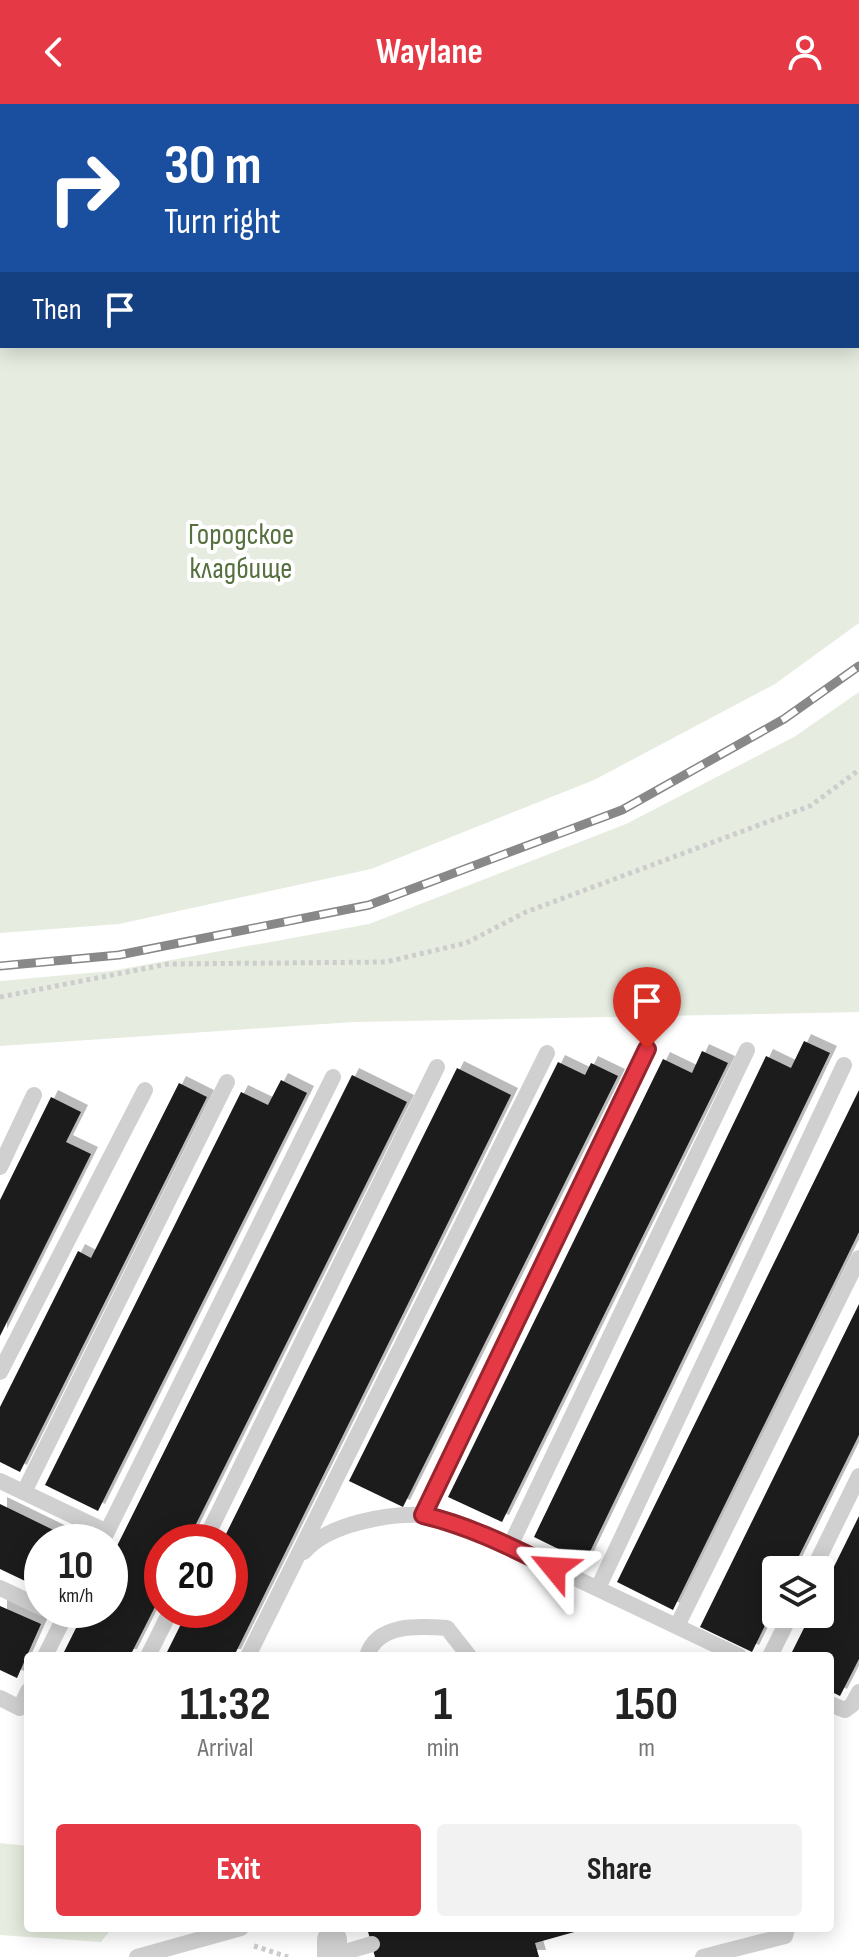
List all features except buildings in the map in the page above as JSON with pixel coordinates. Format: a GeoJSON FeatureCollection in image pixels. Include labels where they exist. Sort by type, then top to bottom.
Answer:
{"type":"FeatureCollection","features":[{"type":"Feature","properties":{"kind":"lane"},"geometry":{"type":"LineString","coordinates":[[423,1515],[647,1049]]}},
{"type":"Feature","properties":{"kind":"lane"},"geometry":{"type":"LineString","coordinates":[[510,1546],[747,1050]]}},
{"type":"Feature","properties":{"kind":"lane"},"geometry":{"type":"LineString","coordinates":[[250,1652],[547,1053]]}},
{"type":"Feature","properties":{"kind":"lane"},"geometry":{"type":"LineString","coordinates":[[598,1588],[844,1065]]}},
{"type":"Feature","properties":{"kind":"lane"},"geometry":{"type":"LineString","coordinates":[[213,1524],[437,1067]]}},
{"type":"Feature","properties":{"kind":"lane"},"geometry":{"type":"LineString","coordinates":[[111,1524],[333,1077]]}},
{"type":"Feature","properties":{"kind":"lane"},"geometry":{"type":"LineString","coordinates":[[24,1492],[227,1082]]}},
{"type":"Feature","properties":{"kind":"lane"},"geometry":{"type":"LineString","coordinates":[[0,1372],[145,1090]]}},
{"type":"Feature","properties":{"kind":"lane"},"geometry":{"type":"LineString","coordinates":[[0,1167],[34,1095]]}},
{"type":"Feature","properties":{"kind":"lane"},"geometry":{"type":"LineString","coordinates":[[677,1626],[859,1258]]}},
{"type":"Feature","properties":{"kind":"lane"},"geometry":{"type":"LineString","coordinates":[[820,1556],[859,1476]]}},
{"type":"Feature","properties":{"kind":"lane"},"geometry":{"type":"LineString","coordinates":[[0,1481],[82,1524]]}},
{"type":"Feature","properties":{"kind":"lane"},"geometry":{"type":"LineString","coordinates":[[293,1565],[310,1545],[333,1530],[359,1521],[423,1515],[447,1521],[510,1546],[731,1652]]}},
{"type":"Feature","properties":{"kind":"lane"},"geometry":{"type":"LineString","coordinates":[[0,1588],[24,1599]]}},
{"type":"Feature","properties":{"kind":"lane"},"geometry":{"type":"LineString","coordinates":[[368,1652],[370,1645],[385,1633],[414,1626],[447,1628],[466,1652]]}},
{"type":"Feature","properties":{"kind":"lane"},"geometry":{"type":"LineString","coordinates":[[47,1652],[59,1628]]}},
{"type":"Feature","properties":{"kind":"lane"},"geometry":{"type":"LineString","coordinates":[[150,1652],[162,1628]]}},
{"type":"Feature","properties":{"kind":"lane"},"geometry":{"type":"LineString","coordinates":[[772,1652],[784,1628]]}},
{"type":"Feature","properties":{"kind":"lane"},"geometry":{"type":"LineString","coordinates":[[834,1706],[845,1710],[852,1705],[859,1692]]}},
{"type":"Feature","properties":{"kind":"lane"},"geometry":{"type":"LineString","coordinates":[[0,1698],[24,1710]]}},
{"type":"Feature","properties":{"kind":"lane"},"geometry":{"type":"LineString","coordinates":[[0,1709],[24,1710]]}},
{"type":"Feature","properties":{"kind":"lane"},"geometry":{"type":"LineString","coordinates":[[137,1957],[227,1932]]}},
{"type":"Feature","properties":{"kind":"lane"},"geometry":{"type":"LineString","coordinates":[[703,1957],[785,1936],[786,1932]]}},
{"type":"Feature","properties":{"kind":"lane"},"geometry":{"type":"LineString","coordinates":[[202,1939],[207,1956]]}},
{"type":"Feature","properties":{"kind":"lane"},"geometry":{"type":"LineString","coordinates":[[330,1942],[372,1944]]}},
{"type":"Feature","properties":{"kind":"path"},"geometry":{"type":"LineString","coordinates":[[0,997],[168,964],[386,962],[466,943],[526,912],[810,806],[859,770]]}},
{"type":"Feature","properties":{"kind":"green space","name":"Городское кладбище"},"geometry":{"type":"Polygon","coordinates":[[[0,348],[859,348],[859,623],[775,684],[594,780],[371,869],[119,924],[0,933],[0,348]]]}},
{"type":"Feature","properties":{"kind":"green space"},"geometry":{"type":"Polygon","coordinates":[[[859,692],[859,1012],[353,1022],[0,1046],[0,981],[111,971],[369,924],[626,824],[794,737],[859,692]]]}},
{"type":"Feature","properties":{"kind":"green space"},"geometry":{"type":"Polygon","coordinates":[[[0,1843],[24,1846],[24,1932],[109,1932],[101,1942],[0,1935],[0,1843]]]}},
{"type":"Feature","properties":{"kind":"railway"},"geometry":{"type":"LineString","coordinates":[[0,966],[119,955],[369,905],[622,810],[784,719],[859,666]]}},
{"type":"Feature","properties":{"kind":"route"},"geometry":{"type":"LineString","coordinates":[[554,1568],[495,1539],[423,1515],[647,1049]]}}]}
